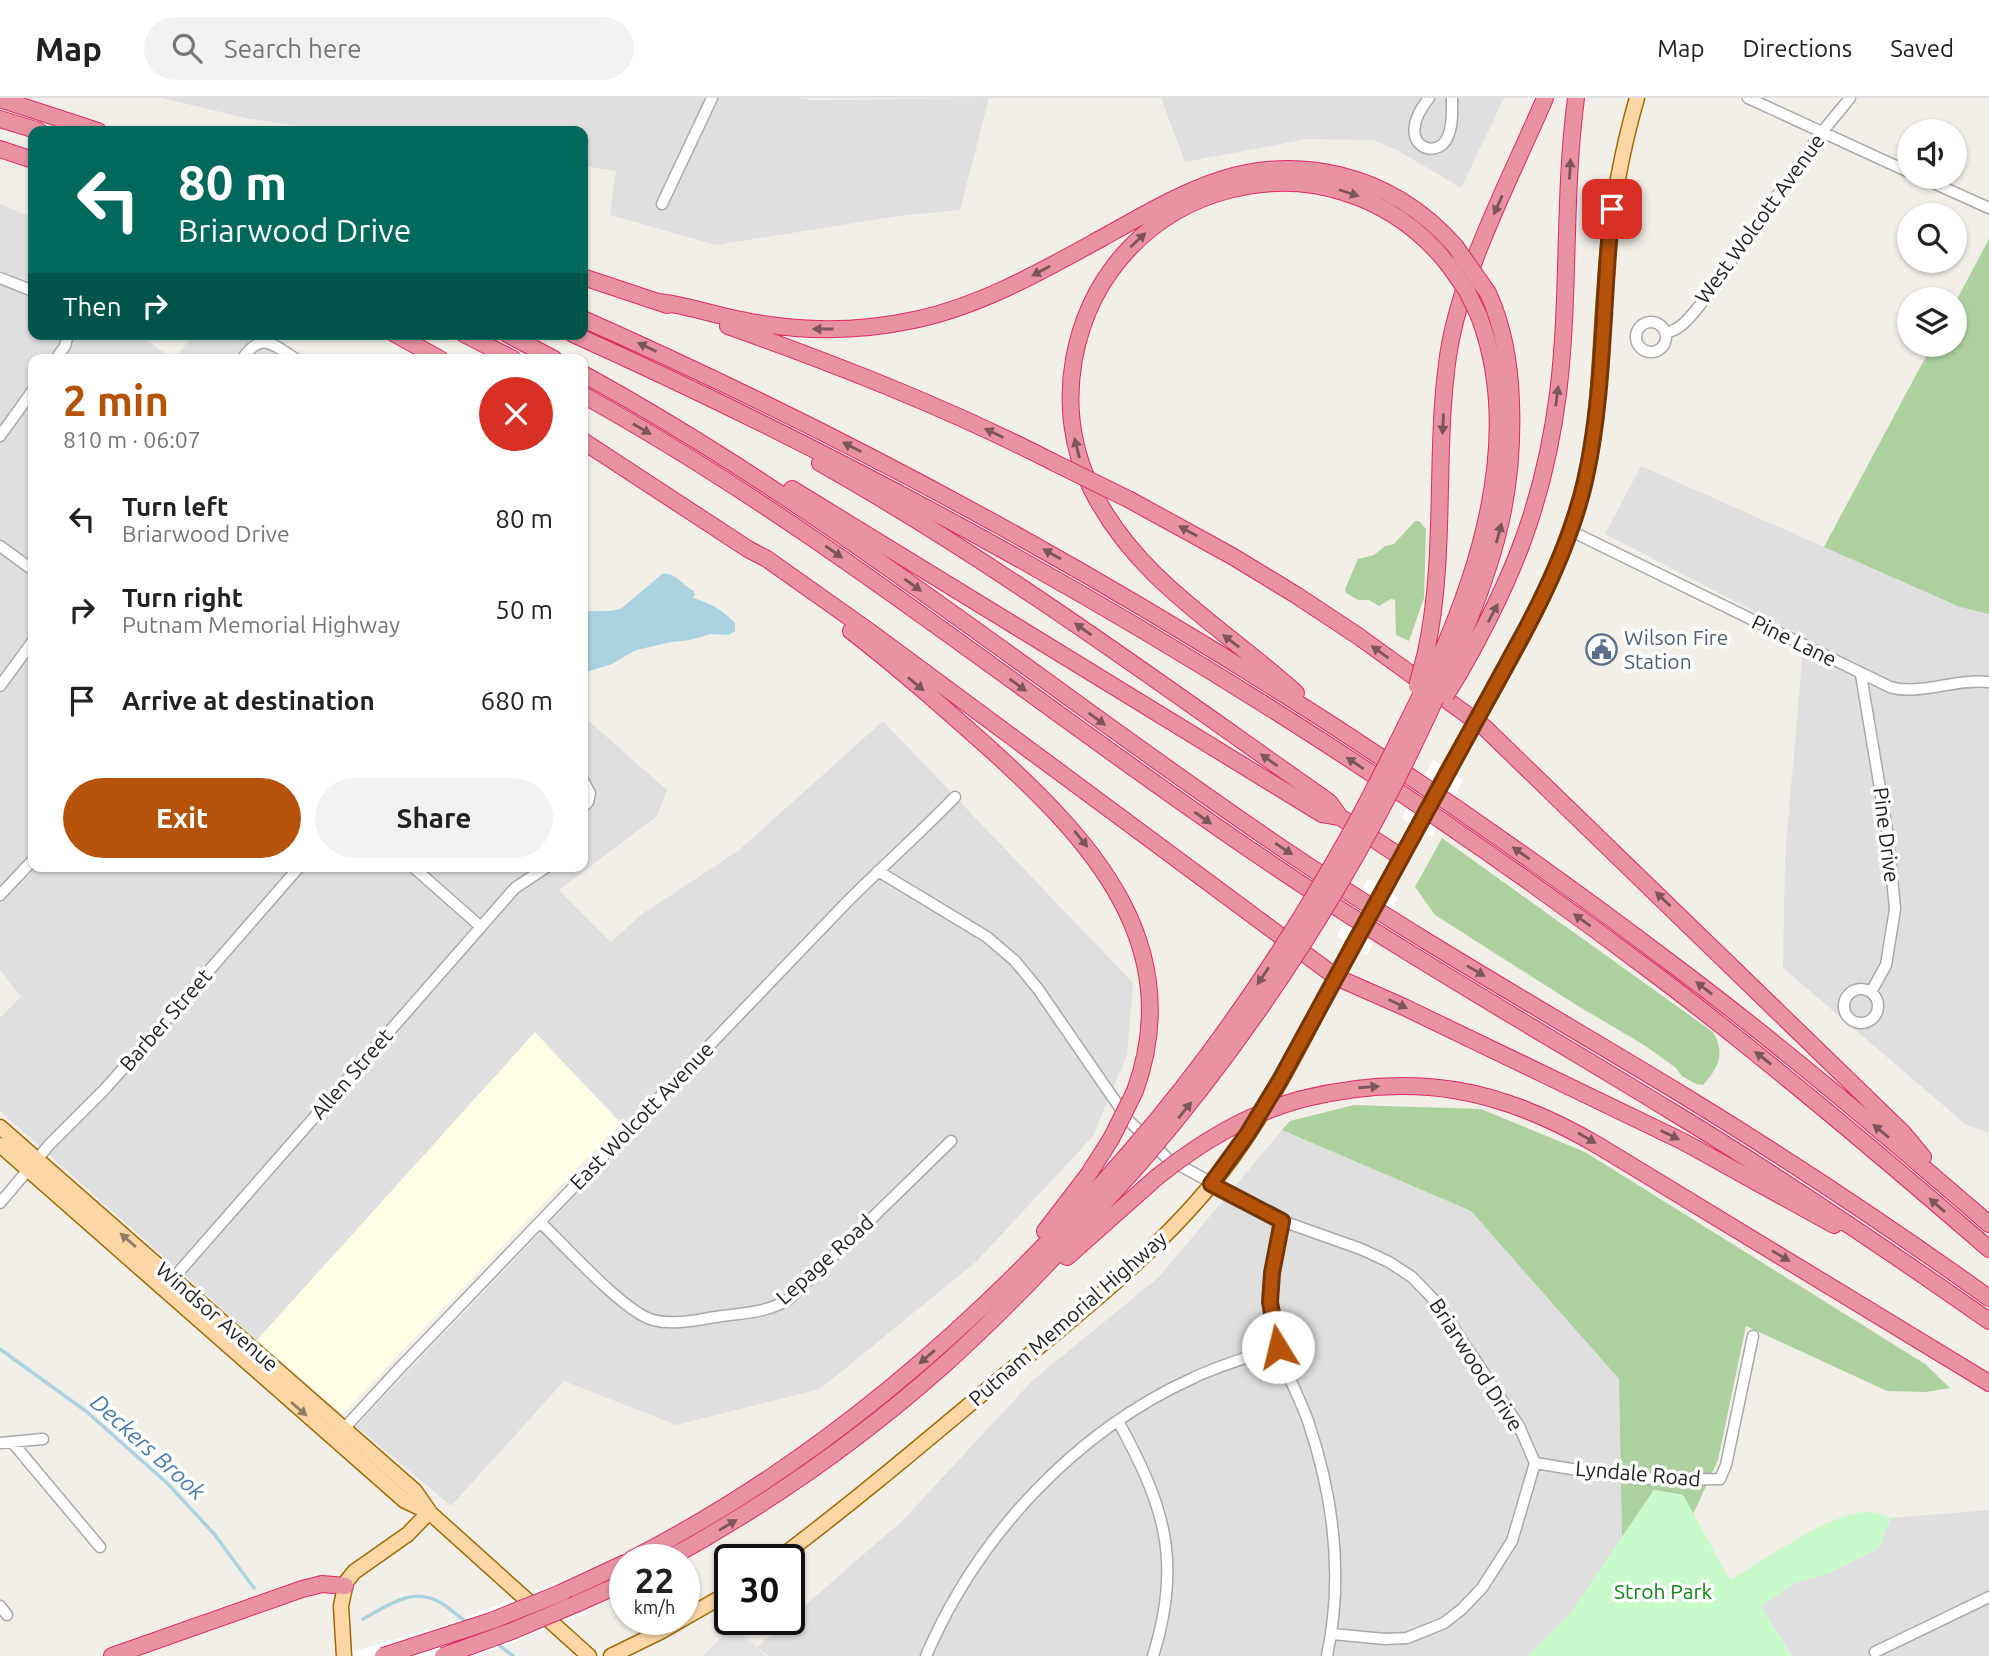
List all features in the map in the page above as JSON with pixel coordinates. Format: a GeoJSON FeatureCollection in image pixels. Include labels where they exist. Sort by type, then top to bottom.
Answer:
{"type":"FeatureCollection","features":[{"type":"Feature","properties":{"kind":"highway"},"geometry":{"type":"LineString","coordinates":[[1444,662],[1436,592],[1444,404],[1451,338],[1470,272],[1545,98]]}},
{"type":"Feature","properties":{"kind":"highway"},"geometry":{"type":"LineString","coordinates":[[1444,662],[1494,612],[1513,571],[1535,505],[1549,447],[1560,365],[1571,139],[1576,98]]}},
{"type":"Feature","properties":{"kind":"highway"},"geometry":{"type":"LineString","coordinates":[[0,99],[83,126]]}},
{"type":"Feature","properties":{"kind":"highway"},"geometry":{"type":"LineString","coordinates":[[0,119],[28,128]]}},
{"type":"Feature","properties":{"kind":"highway"},"geometry":{"type":"LineString","coordinates":[[0,129],[28,138]]}},
{"type":"Feature","properties":{"kind":"highway"},"geometry":{"type":"LineString","coordinates":[[7,151],[28,160]]}},
{"type":"Feature","properties":{"kind":"highway"},"geometry":{"type":"LineString","coordinates":[[658,302],[687,306],[747,321],[797,328],[844,329],[913,320],[961,307],[1009,287],[1196,187],[1231,175],[1269,169],[1323,172],[1371,185],[1418,212],[1455,246],[1488,293],[1500,322],[1509,369],[1512,411],[1510,475],[1497,543],[1477,599],[1444,662],[1405,725],[1350,834],[1282,948],[1135,1157]]}},
{"type":"Feature","properties":{"kind":"highway"},"geometry":{"type":"LineString","coordinates":[[694,1544],[746,1514],[827,1459],[900,1402],[1049,1241],[1200,1091],[1291,964],[1357,855],[1413,748],[1475,568],[1491,499],[1496,449],[1495,400],[1489,349],[1479,316],[1467,291],[1448,264],[1413,228],[1390,212],[1357,195],[1326,187],[1295,182],[1243,186],[1189,204],[1163,219],[1119,260],[1087,313],[1078,340],[1071,379],[1072,427],[1083,470],[1105,512],[1130,548],[1174,594],[1287,684],[1319,718]]}},
{"type":"Feature","properties":{"kind":"highway"},"geometry":{"type":"LineString","coordinates":[[588,279],[782,345],[970,422],[1130,500],[1232,556],[1306,601],[1476,720],[1903,1133],[1951,1191]]}},
{"type":"Feature","properties":{"kind":"highway"},"geometry":{"type":"LineString","coordinates":[[588,321],[809,425],[972,511],[1123,595],[1319,718],[1507,843],[1643,942],[1815,1076],[1989,1224]]}},
{"type":"Feature","properties":{"kind":"highway"},"geometry":{"type":"LineString","coordinates":[[406,340],[431,354]]}},
{"type":"Feature","properties":{"kind":"highway"},"geometry":{"type":"LineString","coordinates":[[476,340],[503,354]]}},
{"type":"Feature","properties":{"kind":"highway"},"geometry":{"type":"LineString","coordinates":[[518,340],[545,354]]}},
{"type":"Feature","properties":{"kind":"highway"},"geometry":{"type":"LineString","coordinates":[[586,340],[738,411],[958,524],[1134,623],[1300,727],[1506,866],[1660,978],[1805,1092],[1989,1249]]}},
{"type":"Feature","properties":{"kind":"highway"},"geometry":{"type":"LineString","coordinates":[[604,348],[836,472],[979,559],[1329,802],[1340,817],[1401,857]]}},
{"type":"Feature","properties":{"kind":"highway"},"geometry":{"type":"LineString","coordinates":[[588,377],[673,426],[825,523],[1139,749],[1289,853],[1743,1133],[1989,1298]]}},
{"type":"Feature","properties":{"kind":"highway"},"geometry":{"type":"LineString","coordinates":[[588,398],[808,534],[1123,762],[1297,881],[1432,968],[1723,1143],[1884,1248],[1989,1321]]}},
{"type":"Feature","properties":{"kind":"highway"},"geometry":{"type":"LineString","coordinates":[[673,426],[719,447],[828,510],[1322,814],[1340,817]]}},
{"type":"Feature","properties":{"kind":"highway"},"geometry":{"type":"LineString","coordinates":[[588,444],[767,559],[884,642],[1336,977],[1663,1131],[1821,1219],[1884,1248]]}},
{"type":"Feature","properties":{"kind":"highway"},"geometry":{"type":"LineString","coordinates":[[748,549],[764,565],[866,642],[978,738],[1056,811],[1094,857],[1127,911],[1140,942],[1147,973],[1150,1027],[1135,1091],[1111,1139],[1059,1215],[976,1306],[962,1337]]}},
{"type":"Feature","properties":{"kind":"highway"},"geometry":{"type":"LineString","coordinates":[[659,1544],[725,1507],[804,1454],[962,1337],[1003,1314],[1157,1177],[1188,1153],[1233,1125],[1273,1107],[1348,1089],[1407,1086],[1468,1092],[1525,1108],[1559,1123],[1989,1383]]}},
{"type":"Feature","properties":{"kind":"highway"},"geometry":{"type":"LineString","coordinates":[[383,1656],[471,1628],[563,1592],[609,1570]]}},
{"type":"Feature","properties":{"kind":"highway"},"geometry":{"type":"LineString","coordinates":[[112,1656],[313,1586],[345,1586]]}},
{"type":"Feature","properties":{"kind":"highway"},"geometry":{"type":"LineString","coordinates":[[443,1656],[502,1635],[609,1589]]}},
{"type":"Feature","properties":{"kind":"main road","name":"Putnam Memorial Highway"},"geometry":{"type":"LineString","coordinates":[[798,1544],[1125,1274],[1171,1230],[1211,1184],[1264,1107],[1540,603],[1571,531],[1584,486],[1593,436],[1612,209],[1620,162],[1637,98]]}},
{"type":"Feature","properties":{"kind":"main road","name":"Windsor Avenue"},"geometry":{"type":"LineString","coordinates":[[0,1127],[32,1165],[339,1434],[415,1491],[429,1512],[589,1656]]}},
{"type":"Feature","properties":{"kind":"main road","name":"Windsor Avenue"},"geometry":{"type":"LineString","coordinates":[[0,1145],[32,1165]]}},
{"type":"Feature","properties":{"kind":"main road"},"geometry":{"type":"LineString","coordinates":[[344,1656],[341,1606],[345,1586],[354,1573],[400,1541],[429,1512]]}},
{"type":"Feature","properties":{"kind":"main road"},"geometry":{"type":"LineString","coordinates":[[611,1656],[714,1601]]}},
{"type":"Feature","properties":{"kind":"street"},"geometry":{"type":"LineString","coordinates":[[662,204],[712,98]]}},
{"type":"Feature","properties":{"kind":"street"},"geometry":{"type":"LineString","coordinates":[[1429,98],[1416,118],[1413,131],[1420,145],[1432,149],[1443,144],[1448,137],[1452,98]]}},
{"type":"Feature","properties":{"kind":"street"},"geometry":{"type":"LineString","coordinates":[[1748,98],[1897,166]]}},
{"type":"Feature","properties":{"kind":"street","name":"West Wolcott Avenue"},"geometry":{"type":"LineString","coordinates":[[1666,333],[1675,331],[1685,323],[1700,305],[1822,132],[1850,98]]}},
{"type":"Feature","properties":{"kind":"street"},"geometry":{"type":"LineString","coordinates":[[1947,189],[1989,208]]}},
{"type":"Feature","properties":{"kind":"street"},"geometry":{"type":"LineString","coordinates":[[0,278],[28,289]]}},
{"type":"Feature","properties":{"kind":"street"},"geometry":{"type":"LineString","coordinates":[[246,354],[254,344],[261,341],[288,354]]}},
{"type":"Feature","properties":{"kind":"street"},"geometry":{"type":"LineString","coordinates":[[0,436],[28,397]]}},
{"type":"Feature","properties":{"kind":"street","name":"Pine Lane"},"geometry":{"type":"LineString","coordinates":[[1571,531],[1890,687],[1904,690],[1961,681],[1989,682]]}},
{"type":"Feature","properties":{"kind":"street"},"geometry":{"type":"LineString","coordinates":[[0,546],[28,566]]}},
{"type":"Feature","properties":{"kind":"street"},"geometry":{"type":"LineString","coordinates":[[0,686],[28,648]]}},
{"type":"Feature","properties":{"kind":"street","name":"Pine Drive"},"geometry":{"type":"LineString","coordinates":[[1861,675],[1888,835],[1895,909],[1886,965],[1871,992]]}},
{"type":"Feature","properties":{"kind":"street","name":"East Wolcott Avenue"},"geometry":{"type":"LineString","coordinates":[[339,1434],[878,871],[899,855],[955,797]]}},
{"type":"Feature","properties":{"kind":"street"},"geometry":{"type":"LineString","coordinates":[[0,895],[28,865]]}},
{"type":"Feature","properties":{"kind":"street","name":"Briarwood Drive"},"geometry":{"type":"LineString","coordinates":[[878,871],[979,931],[1009,954],[1027,974],[1141,1135],[1168,1159],[1282,1221],[1361,1249],[1412,1277],[1428,1292],[1519,1426],[1535,1462]]}},
{"type":"Feature","properties":{"kind":"street","name":"Barber Street"},"geometry":{"type":"LineString","coordinates":[[0,1203],[152,1036],[295,872]]}},
{"type":"Feature","properties":{"kind":"street"},"geometry":{"type":"LineString","coordinates":[[419,872],[481,927]]}},
{"type":"Feature","properties":{"kind":"street","name":"Allen Street"},"geometry":{"type":"LineString","coordinates":[[169,1284],[481,927],[521,883],[538,872]]}},
{"type":"Feature","properties":{"kind":"street","name":"Lepage Road"},"geometry":{"type":"LineString","coordinates":[[540,1222],[641,1316],[664,1322],[678,1322],[759,1312],[789,1299],[951,1141]]}},
{"type":"Feature","properties":{"kind":"street"},"geometry":{"type":"LineString","coordinates":[[1282,1221],[1272,1273],[1270,1302],[1278,1347],[1310,1427],[1332,1509],[1337,1574],[1332,1634],[1327,1656]]}},
{"type":"Feature","properties":{"kind":"street","name":"Lyndale Road"},"geometry":{"type":"LineString","coordinates":[[1535,1462],[1608,1475],[1667,1480],[1720,1479],[1725,1471],[1753,1336]]}},
{"type":"Feature","properties":{"kind":"street"},"geometry":{"type":"LineString","coordinates":[[926,1656],[939,1625],[968,1576],[1003,1526],[1081,1449],[1152,1399],[1194,1377],[1278,1347]]}},
{"type":"Feature","properties":{"kind":"street"},"geometry":{"type":"LineString","coordinates":[[1118,1421],[1145,1472],[1160,1511],[1168,1550],[1168,1593],[1161,1632],[1153,1656]]}},
{"type":"Feature","properties":{"kind":"street"},"geometry":{"type":"LineString","coordinates":[[6,1443],[43,1439]]}},
{"type":"Feature","properties":{"kind":"street"},"geometry":{"type":"LineString","coordinates":[[6,1443],[100,1547]]}},
{"type":"Feature","properties":{"kind":"street"},"geometry":{"type":"LineString","coordinates":[[1332,1634],[1385,1639],[1407,1638],[1444,1623],[1462,1609],[1482,1588],[1512,1542],[1535,1462]]}},
{"type":"Feature","properties":{"kind":"street"},"geometry":{"type":"LineString","coordinates":[[1875,1652],[1989,1597]]}},
{"type":"Feature","properties":{"kind":"shaded area"},"geometry":{"type":"Polygon","coordinates":[[[162,98],[989,98],[960,210],[898,216],[716,245],[610,215],[616,171],[588,167],[588,126],[299,126],[250,119],[162,98]]]}},
{"type":"Feature","properties":{"kind":"shaded area"},"geometry":{"type":"Polygon","coordinates":[[[1161,98],[1504,98],[1461,188],[1397,150],[1373,140],[1307,139],[1185,162],[1161,98]]]}},
{"type":"Feature","properties":{"kind":"shaded area"},"geometry":{"type":"Polygon","coordinates":[[[0,204],[28,216],[28,340],[147,340],[165,354],[28,354],[28,872],[583,872],[559,890],[611,942],[642,914],[738,851],[883,721],[1133,983],[1127,1055],[1093,1136],[977,1261],[820,1389],[676,1425],[564,1381],[451,1506],[356,1426],[633,1135],[535,1033],[257,1340],[0,1111],[0,1018],[21,997],[0,970],[0,204]]]}},
{"type":"Feature","properties":{"kind":"shaded area"},"geometry":{"type":"Polygon","coordinates":[[[189,340],[273,340],[294,354],[178,354],[189,340]]]}},
{"type":"Feature","properties":{"kind":"shaded area"},"geometry":{"type":"Polygon","coordinates":[[[1641,466],[1960,607],[1989,614],[1989,1133],[1965,1124],[1783,968],[1785,858],[1804,637],[1605,534],[1641,466]]]}},
{"type":"Feature","properties":{"kind":"shaded area"},"geometry":{"type":"Polygon","coordinates":[[[588,720],[667,790],[657,816],[588,868],[588,720]]]}},
{"type":"Feature","properties":{"kind":"shaded area"},"geometry":{"type":"Polygon","coordinates":[[[535,1032],[620,1123],[342,1414],[257,1340],[535,1032]]]}},
{"type":"Feature","properties":{"kind":"shaded area"},"geometry":{"type":"Polygon","coordinates":[[[1282,1130],[1471,1211],[1619,1379],[1622,1537],[1570,1614],[1528,1656],[768,1656],[757,1647],[771,1635],[805,1635],[805,1605],[902,1521],[1033,1380],[1159,1277],[1282,1130]]]}},
{"type":"Feature","properties":{"kind":"shaded area"},"geometry":{"type":"Polygon","coordinates":[[[1989,1510],[1989,1656],[1792,1656],[1761,1606],[1795,1583],[1829,1573],[1879,1548],[1891,1518],[1989,1510]]]}},
{"type":"Feature","properties":{"kind":"shaded area"},"geometry":{"type":"Polygon","coordinates":[[[723,1635],[744,1635],[766,1656],[703,1656],[723,1635]]]}},
{"type":"Feature","properties":{"kind":"green space"},"geometry":{"type":"Polygon","coordinates":[[[1989,239],[1989,614],[1960,607],[1824,547],[1926,357],[1967,357],[1967,287],[1964,287],[1989,239]]]}},
{"type":"Feature","properties":{"kind":"green space"},"geometry":{"type":"Polygon","coordinates":[[[1415,521],[1419,521],[1426,529],[1424,598],[1409,641],[1396,635],[1395,600],[1391,599],[1379,606],[1369,600],[1358,600],[1346,593],[1345,589],[1358,559],[1374,555],[1385,546],[1394,544],[1415,521]]]}},
{"type":"Feature","properties":{"kind":"green space"},"geometry":{"type":"Polygon","coordinates":[[[1442,838],[1713,1032],[1720,1054],[1713,1073],[1703,1085],[1682,1076],[1676,1068],[1644,1045],[1435,915],[1415,887],[1442,838]]]}},
{"type":"Feature","properties":{"kind":"green space"},"geometry":{"type":"Polygon","coordinates":[[[1354,1105],[1481,1109],[1585,1152],[1925,1364],[1950,1388],[1926,1392],[1887,1391],[1746,1326],[1718,1460],[1693,1514],[1683,1495],[1654,1490],[1622,1537],[1619,1379],[1471,1211],[1282,1130],[1290,1121],[1354,1105]]]}},
{"type":"Feature","properties":{"kind":"green space","name":"Stroh Park"},"geometry":{"type":"Polygon","coordinates":[[[1654,1490],[1683,1495],[1730,1580],[1799,1538],[1838,1519],[1855,1513],[1871,1512],[1891,1518],[1879,1548],[1829,1573],[1795,1583],[1761,1606],[1792,1656],[1528,1656],[1570,1614],[1654,1490]]]}},
{"type":"Feature","properties":{"kind":"water"},"geometry":{"type":"Polygon","coordinates":[[[662,574],[667,574],[676,577],[693,590],[693,598],[726,614],[735,623],[735,631],[729,635],[711,634],[634,651],[612,664],[588,671],[588,611],[622,608],[662,574]]]}},
{"type":"Feature","properties":{"kind":"pier"},"geometry":{"type":"Polygon","coordinates":[[[1433,760],[1463,780],[1432,837],[1402,818],[1433,760]]]}},
{"type":"Feature","properties":{"kind":"pier"},"geometry":{"type":"Polygon","coordinates":[[[1368,879],[1398,898],[1367,955],[1337,936],[1368,879]]]}},
{"type":"Feature","properties":{"kind":"pier"},"geometry":{"type":"Polygon","coordinates":[[[554,1583],[586,1613],[479,1656],[337,1656],[443,1626],[554,1583]]]}},
{"type":"Feature","properties":{"kind":"waterway","name":"Deckers Brook"},"geometry":{"type":"LineString","coordinates":[[0,1349],[87,1412],[168,1484],[215,1535],[254,1588]]}},
{"type":"Feature","properties":{"kind":"waterway","name":"Deckers Brook"},"geometry":{"type":"LineString","coordinates":[[363,1619],[401,1599],[421,1596],[441,1603],[469,1624]]}},
{"type":"Feature","properties":{"kind":"waterway","name":"Deckers Brook"},"geometry":{"type":"LineString","coordinates":[[495,1642],[513,1656]]}},
{"type":"Feature","properties":{"kind":"place","name":"Wilson Fire Station"},"geometry":{"type":"Point","coordinates":[1601,650]}},
{"type":"Feature","properties":{"kind":"route"},"geometry":{"type":"LineString","coordinates":[[1278,1347],[1270,1302],[1272,1273],[1282,1221],[1211,1184],[1248,1133],[1280,1080],[1526,629],[1558,564],[1571,531],[1589,463],[1597,408],[1612,209]]}}]}
